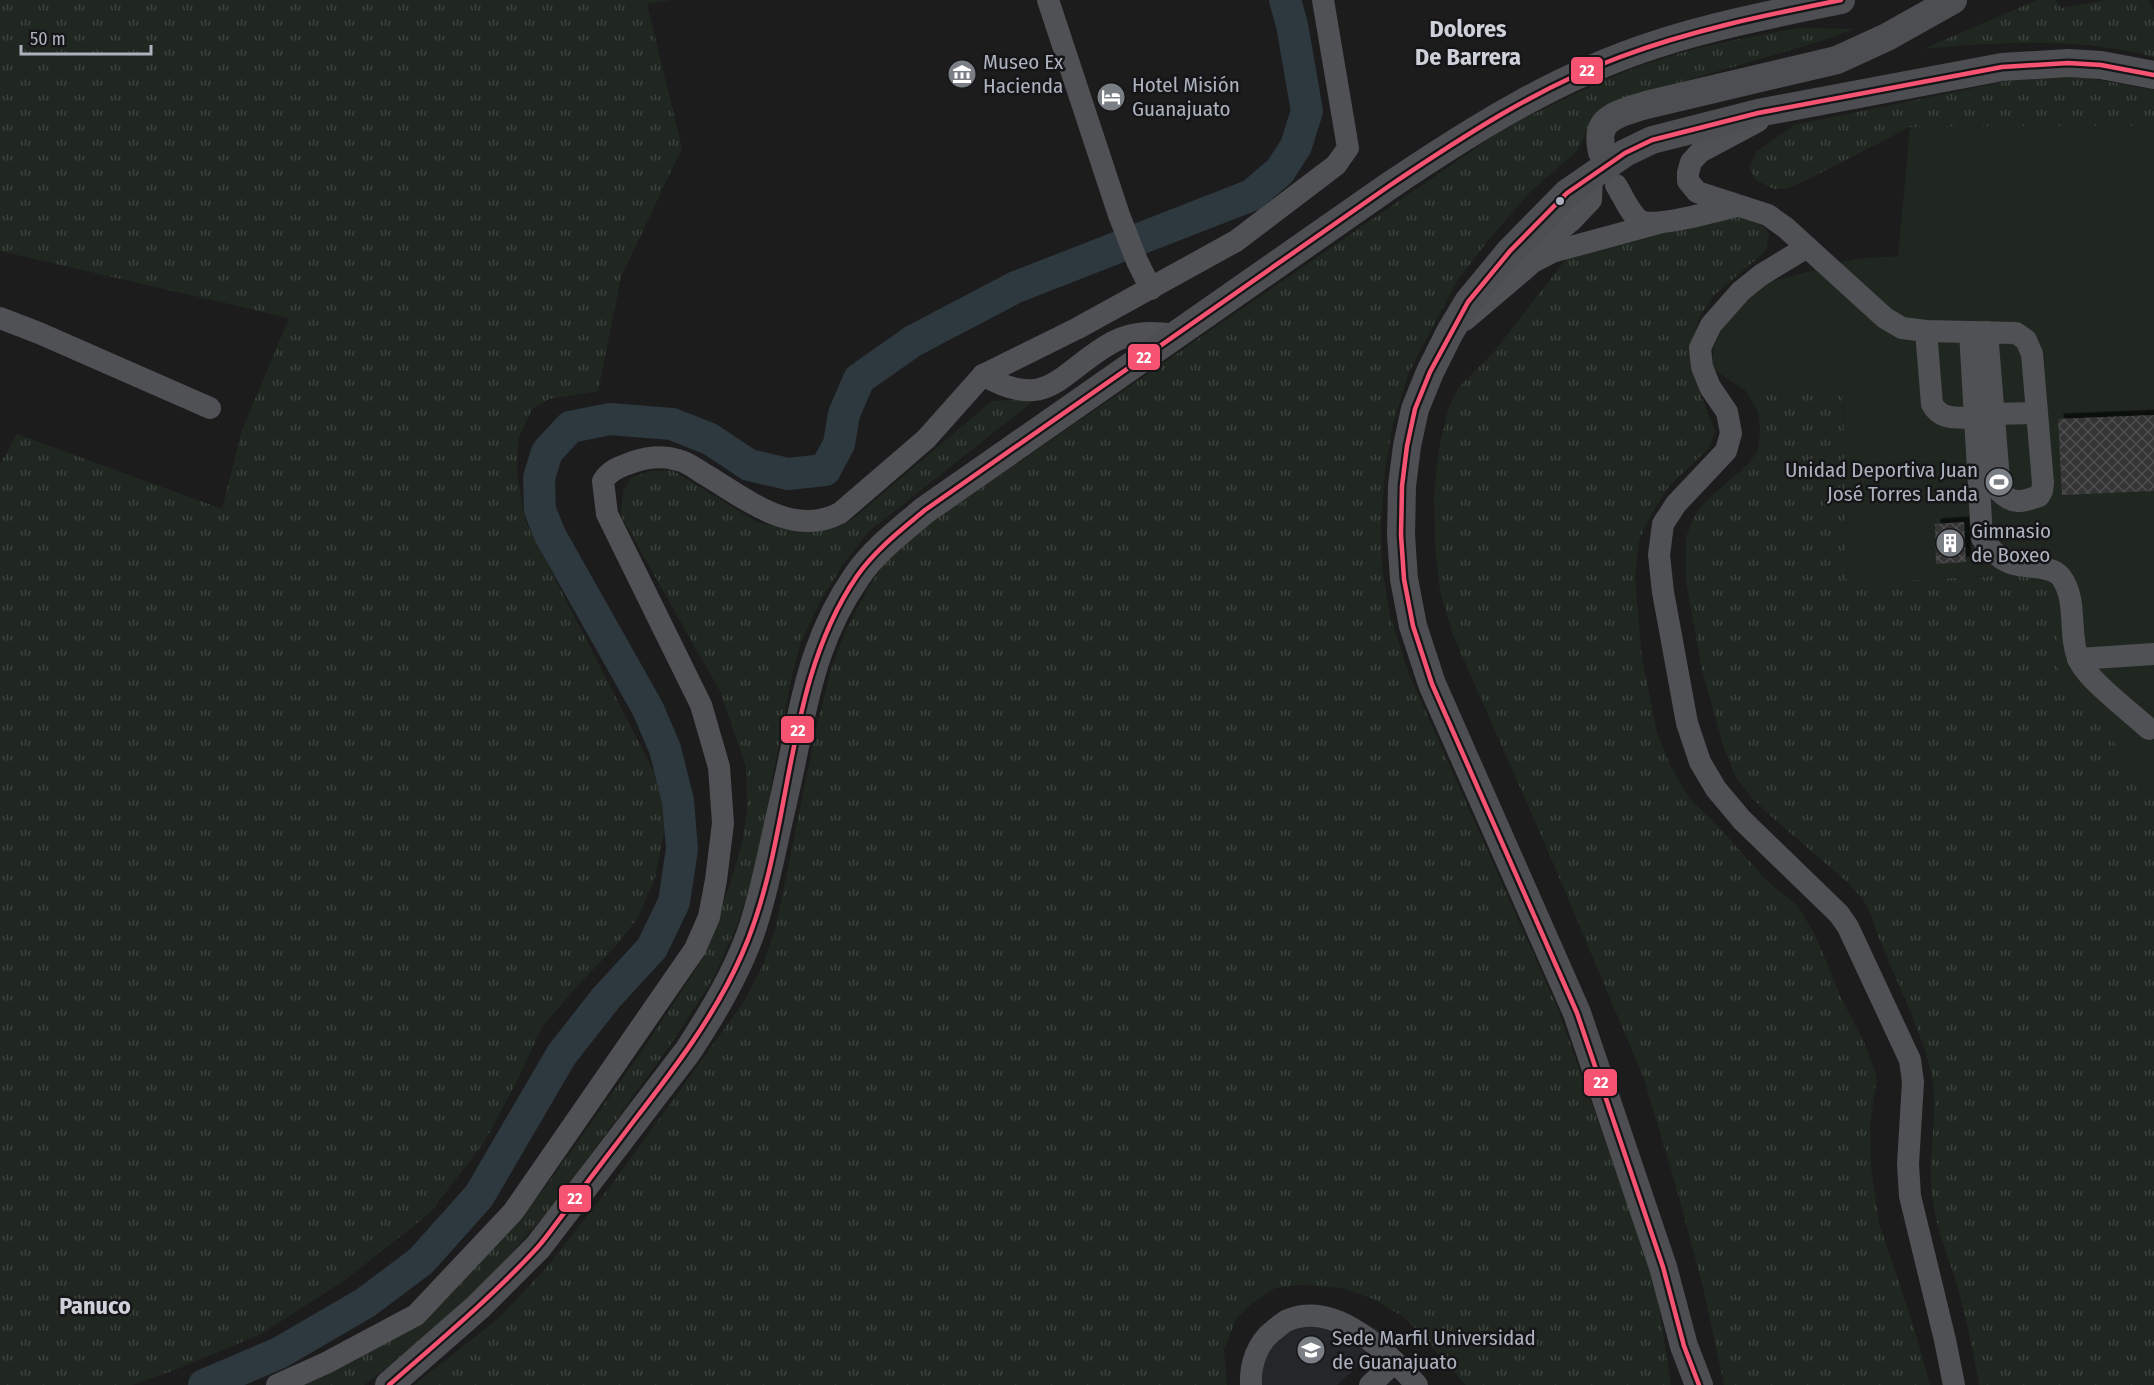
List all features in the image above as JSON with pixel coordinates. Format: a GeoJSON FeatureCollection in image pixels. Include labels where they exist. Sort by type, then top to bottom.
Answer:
{"type":"FeatureCollection","features":[{"type":"Feature","properties":{"kind":"main road"},"geometry":{"type":"LineString","coordinates":[[389,1385],[478,1307],[538,1247],[607,1159],[711,1017],[750,935],[761,897],[796,742],[803,700],[816,655],[831,618],[858,576],[883,545],[925,510],[1176,334],[1452,143],[1518,105],[1593,69],[1654,45],[1730,24],[1841,0]]}},
{"type":"Feature","properties":{"kind":"main road"},"geometry":{"type":"LineString","coordinates":[[1603,171],[1600,136],[1602,128],[1607,121],[1619,115],[1646,105],[1836,60],[1887,37],[1953,0]]}},
{"type":"Feature","properties":{"kind":"main road"},"geometry":{"type":"LineString","coordinates":[[1699,1385],[1684,1346],[1663,1267],[1577,1013],[1432,684],[1413,626],[1404,579],[1401,535],[1402,486],[1415,409],[1430,372],[1468,302],[1510,252],[1567,193],[1603,171],[1625,153],[1652,140],[1758,113],[2002,67],[2068,63],[2101,65],[2154,75]]}},
{"type":"Feature","properties":{"kind":"street"},"geometry":{"type":"LineString","coordinates":[[1048,0],[1119,215],[1151,289]]}},
{"type":"Feature","properties":{"kind":"street"},"geometry":{"type":"LineString","coordinates":[[277,1385],[326,1363],[416,1315],[513,1212],[695,949],[709,917],[723,823],[719,767],[701,705],[607,514],[603,481],[609,471],[648,457],[666,457],[681,460],[749,501],[785,519],[807,522],[827,520],[840,513],[926,439],[983,375],[1078,328],[1236,241],[1336,165],[1348,148],[1323,0]]}},
{"type":"Feature","properties":{"kind":"street"},"geometry":{"type":"LineString","coordinates":[[1781,109],[1700,152],[1691,162],[1688,181],[1697,192],[1768,215],[1885,318],[1902,328],[1926,331],[2016,333],[2026,339],[2032,354],[2042,490],[2039,496],[2020,502],[2008,499],[2000,492],[1984,416]]}},
{"type":"Feature","properties":{"kind":"street"},"geometry":{"type":"LineString","coordinates":[[1603,171],[1638,219],[1645,224],[1659,224]]}},
{"type":"Feature","properties":{"kind":"street"},"geometry":{"type":"LineString","coordinates":[[1450,332],[1533,262],[1552,252],[1737,206]]}},
{"type":"Feature","properties":{"kind":"street"},"geometry":{"type":"LineString","coordinates":[[1807,247],[1761,275],[1741,291],[1711,325],[1700,348],[1702,367],[1710,387],[1727,412],[1731,433],[1726,452],[1676,504],[1664,524],[1659,555],[1663,592],[1687,723],[1700,762],[1716,789],[1742,819],[1839,914],[1848,927],[1910,1060],[1914,1082],[1908,1164],[1910,1196],[1954,1385]]}},
{"type":"Feature","properties":{"kind":"street"},"geometry":{"type":"LineString","coordinates":[[0,318],[210,408]]}},
{"type":"Feature","properties":{"kind":"street"},"geometry":{"type":"LineString","coordinates":[[1926,331],[1932,404],[1936,411],[1944,417],[2036,413]]}},
{"type":"Feature","properties":{"kind":"street"},"geometry":{"type":"LineString","coordinates":[[983,375],[997,383],[1018,390],[1042,390],[1062,380],[1113,342],[1135,334],[1158,332],[1176,334]]}},
{"type":"Feature","properties":{"kind":"street"},"geometry":{"type":"LineString","coordinates":[[1978,332],[1984,416],[1982,538],[1996,555],[2012,564],[2050,570],[2060,575],[2068,592],[2078,659],[2097,683],[2149,729]]}},
{"type":"Feature","properties":{"kind":"street"},"geometry":{"type":"LineString","coordinates":[[2078,659],[2154,654]]}},
{"type":"Feature","properties":{"kind":"street"},"geometry":{"type":"LineString","coordinates":[[1251,1385],[1255,1356],[1267,1336],[1287,1320],[1308,1316],[1334,1320],[1355,1330],[1395,1362],[1417,1385]]}},
{"type":"Feature","properties":{"kind":"street"},"geometry":{"type":"LineString","coordinates":[[1370,1385],[1395,1362]]}},
{"type":"Feature","properties":{"kind":"shaded area","name":"Sede Marfil Universidad de Guanajuato"},"geometry":{"type":"Polygon","coordinates":[[[1281,1314],[1346,1314],[1389,1338],[1337,1385],[1241,1385],[1248,1346],[1261,1325],[1281,1314]]]}},
{"type":"Feature","properties":{"kind":"green space"},"geometry":{"type":"Polygon","coordinates":[[[0,0],[671,0],[647,4],[682,148],[621,277],[598,391],[549,399],[532,409],[518,439],[517,472],[525,520],[656,776],[666,822],[655,878],[638,918],[614,948],[542,1027],[485,1141],[430,1213],[345,1280],[261,1334],[175,1370],[132,1385],[0,1385],[0,464],[17,434],[222,509],[242,430],[289,318],[0,251],[0,0]]]}},
{"type":"Feature","properties":{"kind":"green space"},"geometry":{"type":"Polygon","coordinates":[[[2037,0],[2055,0],[2061,8],[2105,0],[2148,0],[2154,10],[2154,57],[2097,46],[2068,44],[1982,44],[1923,49],[2037,0]]]}},
{"type":"Feature","properties":{"kind":"green space"},"geometry":{"type":"Polygon","coordinates":[[[1801,28],[1853,29],[1822,41],[1616,101],[1589,127],[1577,151],[1531,191],[1490,238],[1457,281],[1409,372],[1393,424],[1385,471],[1381,522],[1382,567],[1390,615],[1408,672],[1558,1009],[1645,1253],[1658,1300],[1671,1385],[1466,1385],[1405,1318],[1376,1300],[1342,1288],[1299,1285],[1275,1288],[1252,1303],[1236,1319],[1224,1350],[1227,1385],[414,1385],[500,1317],[546,1268],[612,1184],[743,1003],[763,965],[775,930],[818,721],[832,666],[846,630],[867,590],[886,561],[916,533],[1508,126],[1629,70],[1719,43],[1801,28]]]}},
{"type":"Feature","properties":{"kind":"green space"},"geometry":{"type":"Polygon","coordinates":[[[2048,76],[2087,78],[2154,90],[2154,126],[1910,127],[1786,189],[1774,189],[1756,180],[1749,168],[1756,152],[1794,125],[2012,80],[2048,76]]]}},
{"type":"Feature","properties":{"kind":"green space","name":"Unidad Deportiva Juan José Torres Landa"},"geometry":{"type":"Polygon","coordinates":[[[2154,126],[2154,795],[2059,670],[2052,573],[1847,583],[1843,388],[1746,391],[1713,369],[1713,348],[1725,323],[1762,284],[1854,259],[1898,256],[1910,127],[2154,126]]]}},
{"type":"Feature","properties":{"kind":"green space"},"geometry":{"type":"Polygon","coordinates":[[[1728,215],[1751,220],[1761,225],[1769,234],[1766,251],[1714,295],[1700,316],[1692,342],[1690,367],[1715,431],[1710,447],[1669,486],[1649,518],[1639,541],[1635,578],[1642,659],[1657,733],[1670,765],[1689,798],[1716,824],[1766,880],[1798,906],[1815,935],[1843,1002],[1862,1037],[1877,1077],[1870,1124],[1871,1169],[1879,1222],[1930,1385],[1724,1385],[1703,1287],[1644,1079],[1548,851],[1453,635],[1440,591],[1435,545],[1434,494],[1439,449],[1448,409],[1458,388],[1493,353],[1566,259],[1728,215]]]}},
{"type":"Feature","properties":{"kind":"green space"},"geometry":{"type":"Polygon","coordinates":[[[1843,388],[1847,583],[2052,573],[2154,787],[2154,1385],[1979,1385],[1962,1304],[1933,1206],[1931,1164],[1933,1087],[1919,1032],[1863,899],[1847,882],[1752,798],[1735,776],[1724,748],[1702,670],[1686,581],[1686,538],[1692,520],[1704,503],[1747,465],[1758,451],[1760,430],[1758,411],[1746,391],[1843,388]]]}},
{"type":"Feature","properties":{"kind":"green space"},"geometry":{"type":"Polygon","coordinates":[[[1036,399],[868,532],[844,563],[820,602],[801,641],[792,675],[755,872],[737,925],[714,977],[678,1034],[558,1200],[492,1275],[427,1336],[364,1385],[296,1385],[402,1334],[457,1288],[547,1185],[644,1048],[698,966],[731,882],[742,843],[747,811],[746,767],[721,693],[621,516],[623,491],[631,478],[651,471],[672,470],[759,523],[812,531],[838,527],[854,518],[992,401],[1036,399]]]}},
{"type":"Feature","properties":{"kind":"building"},"geometry":{"type":"Polygon","coordinates":[[[2154,415],[2154,491],[2062,495],[2058,419],[2154,415]]]}},
{"type":"Feature","properties":{"kind":"building","name":"Gimnasio de Boxeo"},"geometry":{"type":"Polygon","coordinates":[[[1964,522],[1966,562],[1936,564],[1935,524],[1964,522]]]}},
{"type":"Feature","properties":{"kind":"waterway"},"geometry":{"type":"LineString","coordinates":[[204,1385],[279,1353],[365,1303],[421,1261],[479,1196],[562,1054],[606,998],[652,948],[674,902],[682,849],[678,801],[665,749],[648,709],[550,535],[540,510],[539,478],[547,452],[570,427],[610,419],[672,424],[710,439],[749,465],[788,474],[825,470],[839,444],[844,414],[859,379],[913,341],[1016,287],[1252,195],[1280,171],[1296,146],[1307,111],[1292,25],[1285,0]]}},
{"type":"Feature","properties":{"kind":"transit line","name":"22"},"geometry":{"type":"LineString","coordinates":[[389,1385],[483,1302],[541,1243],[678,1062],[719,999],[742,954],[759,908],[772,860],[801,713],[814,665],[832,619],[857,576],[880,549],[925,510],[1389,186],[1501,115],[1589,69],[1647,47],[1729,24],[1841,0]]}},
{"type":"Feature","properties":{"kind":"transit line","name":"22"},"geometry":{"type":"LineString","coordinates":[[1699,1385],[1684,1346],[1663,1267],[1577,1013],[1432,684],[1413,626],[1404,579],[1401,535],[1402,486],[1415,409],[1430,372],[1468,302],[1510,251],[1567,193],[1625,153],[1652,140],[1758,113],[2002,67],[2068,63],[2101,65],[2154,75]]}},
{"type":"Feature","properties":{"kind":"place","name":"Museo Ex Hacienda"},"geometry":{"type":"Point","coordinates":[962,74]}},
{"type":"Feature","properties":{"kind":"place","name":"Hotel Misión Guanajuato"},"geometry":{"type":"Point","coordinates":[1111,97]}},
{"type":"Feature","properties":{"kind":"place","name":"Unidad Deportiva Juan José Torres Landa"},"geometry":{"type":"Point","coordinates":[1999,482]}},
{"type":"Feature","properties":{"kind":"place","name":"Gimnasio de Boxeo"},"geometry":{"type":"Point","coordinates":[1950,543]}},
{"type":"Feature","properties":{"kind":"place","name":"Sede Marfil Universidad de Guanajuato"},"geometry":{"type":"Point","coordinates":[1311,1350]}},
{"type":"Feature","properties":{"kind":"district","name":"Dolores De Barrera"},"geometry":{"type":"Point","coordinates":[1468,43]}},
{"type":"Feature","properties":{"kind":"district","name":"Panuco"},"geometry":{"type":"Point","coordinates":[95,1306]}}]}
